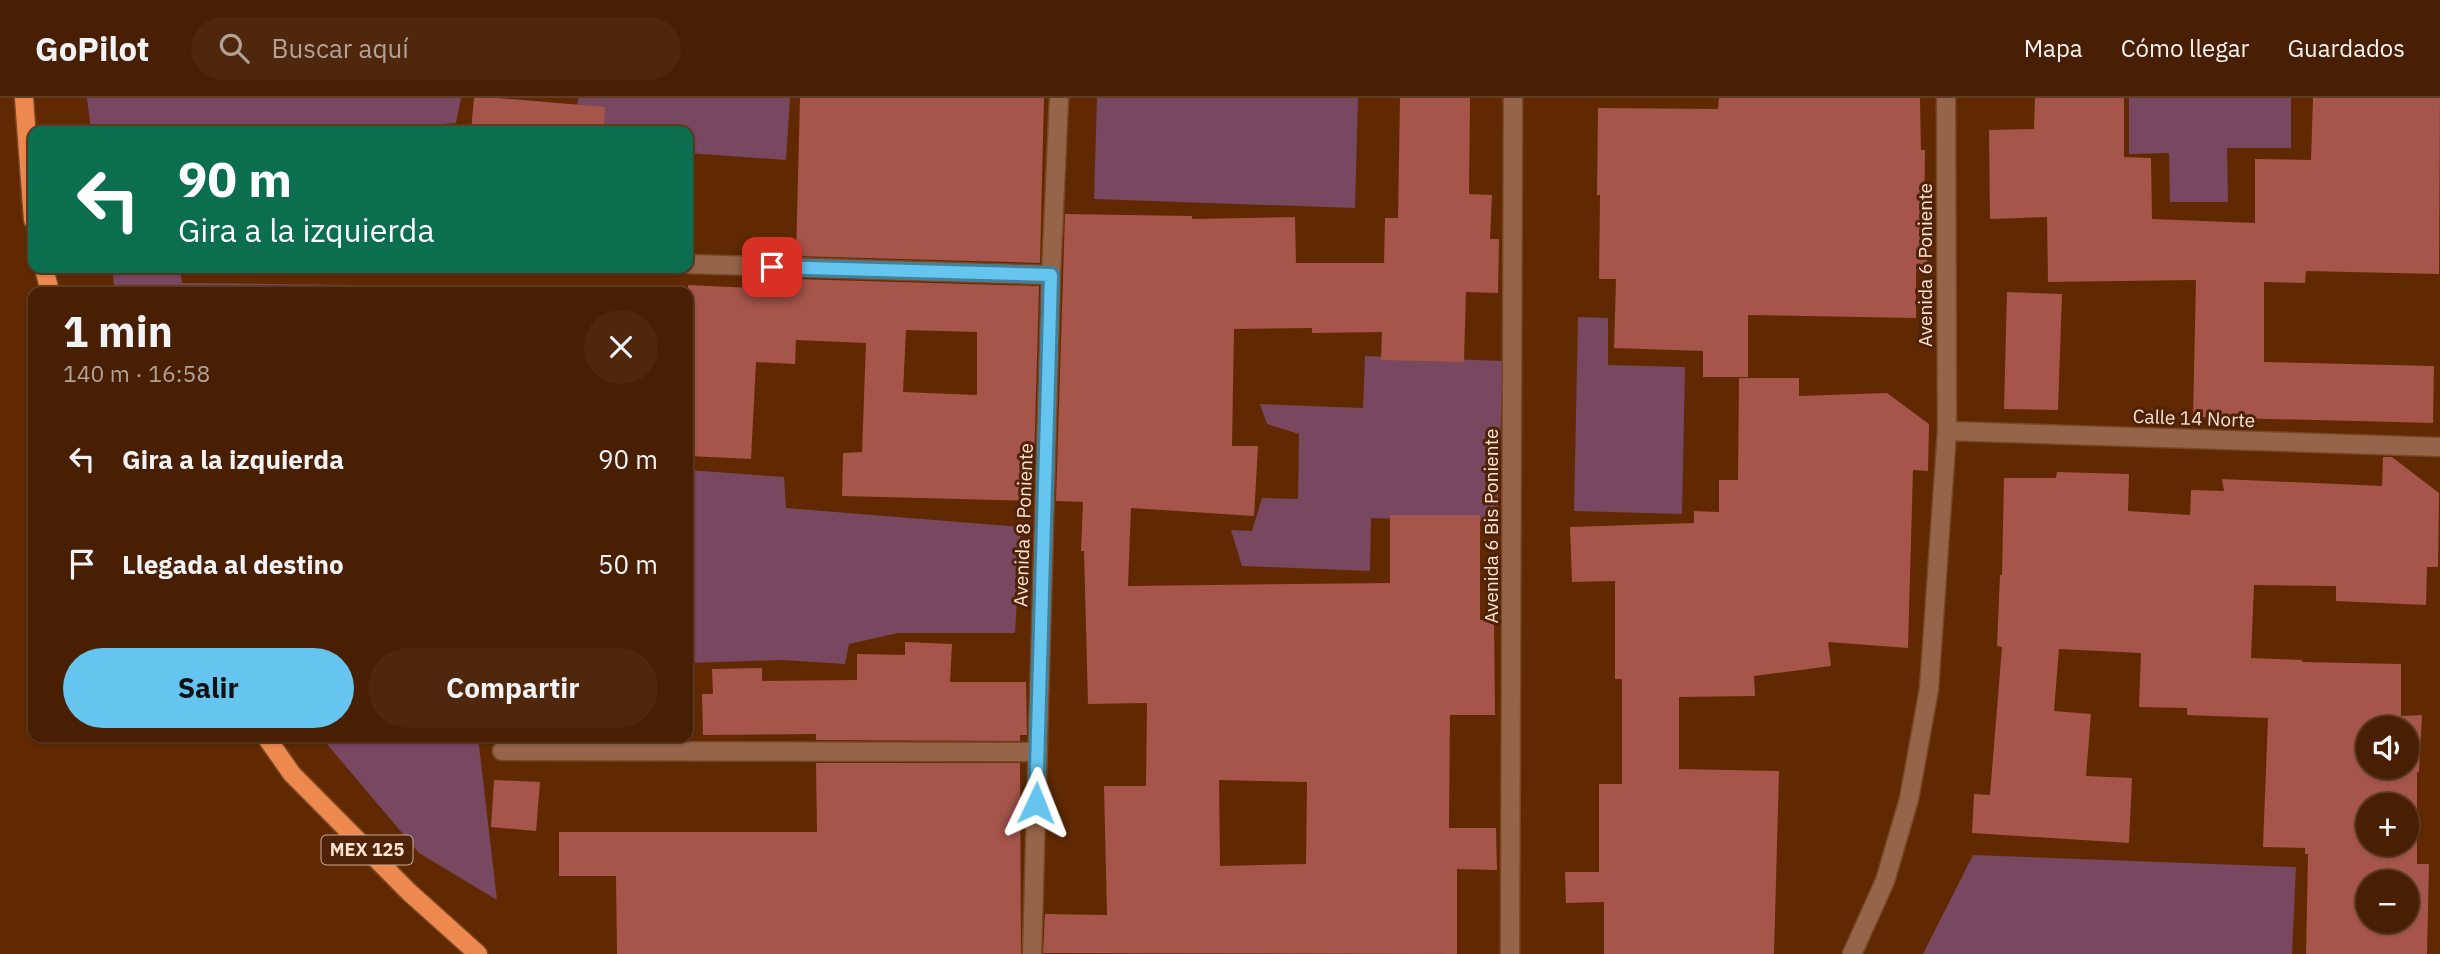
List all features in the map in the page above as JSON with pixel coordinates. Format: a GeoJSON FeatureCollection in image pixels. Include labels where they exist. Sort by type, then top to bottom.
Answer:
{"type":"FeatureCollection","features":[{"type":"Feature","properties":{"kind":"main road"},"geometry":{"type":"LineString","coordinates":[[24,98],[28,152]]}},
{"type":"Feature","properties":{"kind":"main road","name":"MEX 125"},"geometry":{"type":"LineString","coordinates":[[270,742],[292,774],[409,891],[478,954]]}},
{"type":"Feature","properties":{"kind":"street","name":"Avenida 8 Poniente"},"geometry":{"type":"LineString","coordinates":[[1032,954],[1051,275],[1059,98]]}},
{"type":"Feature","properties":{"kind":"street","name":"Avenida 6 Bis Poniente"},"geometry":{"type":"LineString","coordinates":[[1510,954],[1513,98]]}},
{"type":"Feature","properties":{"kind":"street","name":"Avenida 6 Poniente"},"geometry":{"type":"LineString","coordinates":[[1946,98],[1947,431]]}},
{"type":"Feature","properties":{"kind":"street"},"geometry":{"type":"LineString","coordinates":[[693,264],[1051,275]]}},
{"type":"Feature","properties":{"kind":"street"},"geometry":{"type":"LineString","coordinates":[[1852,954],[1885,881],[1909,799],[1929,689],[1947,431]]}},
{"type":"Feature","properties":{"kind":"street","name":"Calle 14 Norte"},"geometry":{"type":"LineString","coordinates":[[1947,431],[2440,447]]}},
{"type":"Feature","properties":{"kind":"street"},"geometry":{"type":"LineString","coordinates":[[502,751],[1038,752]]}},
{"type":"Feature","properties":{"kind":"shaded area"},"geometry":{"type":"Polygon","coordinates":[[[87,98],[461,98],[456,123],[414,126],[90,126],[87,98]]]}},
{"type":"Feature","properties":{"kind":"shaded area"},"geometry":{"type":"Polygon","coordinates":[[[578,98],[790,98],[786,160],[693,153],[693,126],[575,126],[578,98]]]}},
{"type":"Feature","properties":{"kind":"shaded area"},"geometry":{"type":"Polygon","coordinates":[[[1097,98],[1358,98],[1355,208],[1094,199],[1097,98]]]}},
{"type":"Feature","properties":{"kind":"shaded area"},"geometry":{"type":"Polygon","coordinates":[[[2129,98],[2291,98],[2291,148],[2227,148],[2228,202],[2170,202],[2169,153],[2129,154],[2129,98]]]}},
{"type":"Feature","properties":{"kind":"shaded area"},"geometry":{"type":"Polygon","coordinates":[[[113,273],[181,273],[182,283],[357,285],[357,287],[114,287],[113,273]]]}},
{"type":"Feature","properties":{"kind":"shaded area"},"geometry":{"type":"Polygon","coordinates":[[[1578,317],[1608,318],[1608,365],[1685,367],[1682,514],[1574,511],[1578,317]]]}},
{"type":"Feature","properties":{"kind":"shaded area"},"geometry":{"type":"Polygon","coordinates":[[[1365,356],[1503,361],[1497,522],[1371,518],[1370,571],[1242,566],[1231,530],[1252,531],[1262,498],[1298,499],[1299,434],[1267,424],[1260,404],[1363,408],[1365,356]]]}},
{"type":"Feature","properties":{"kind":"shaded area"},"geometry":{"type":"Polygon","coordinates":[[[693,470],[784,477],[786,508],[1021,527],[1015,633],[898,633],[849,644],[845,664],[783,660],[693,663],[693,470]]]}},
{"type":"Feature","properties":{"kind":"shaded area"},"geometry":{"type":"Polygon","coordinates":[[[325,742],[479,742],[497,900],[419,853],[325,742]]]}},
{"type":"Feature","properties":{"kind":"shaded area"},"geometry":{"type":"Polygon","coordinates":[[[1973,855],[2296,867],[2292,954],[1923,954],[1973,855]]]}},
{"type":"Feature","properties":{"kind":"building"},"geometry":{"type":"Polygon","coordinates":[[[474,98],[605,107],[604,126],[471,126],[474,98]]]}},
{"type":"Feature","properties":{"kind":"building"},"geometry":{"type":"Polygon","coordinates":[[[800,98],[1044,98],[1040,263],[796,256],[800,98]]]}},
{"type":"Feature","properties":{"kind":"building"},"geometry":{"type":"Polygon","coordinates":[[[1400,98],[1470,98],[1469,194],[1492,195],[1490,239],[1499,239],[1498,293],[1466,292],[1464,362],[1381,360],[1382,332],[1312,333],[1312,328],[1234,329],[1232,446],[1258,446],[1254,516],[1131,508],[1128,586],[1390,583],[1390,515],[1480,515],[1480,620],[1494,620],[1495,715],[1450,715],[1449,828],[1496,828],[1497,870],[1457,869],[1457,954],[1043,953],[1045,914],[1107,915],[1104,786],[1146,786],[1147,703],[1088,704],[1084,551],[1081,551],[1083,502],[1056,501],[1065,214],[1192,216],[1192,219],[1295,217],[1296,263],[1384,263],[1385,218],[1398,218],[1400,98]],[[1219,780],[1220,866],[1306,864],[1307,782],[1219,780]]]}},
{"type":"Feature","properties":{"kind":"building"},"geometry":{"type":"Polygon","coordinates":[[[1719,98],[1920,98],[1921,150],[1925,150],[1924,220],[1928,220],[1927,271],[1916,271],[1916,318],[1748,315],[1748,377],[1703,377],[1703,351],[1614,348],[1616,279],[1599,279],[1598,108],[1718,109],[1719,98]]]}},
{"type":"Feature","properties":{"kind":"building"},"geometry":{"type":"Polygon","coordinates":[[[2035,98],[2124,98],[2124,157],[2151,158],[2152,219],[2255,223],[2255,159],[2311,160],[2313,98],[2440,98],[2439,274],[2306,271],[2305,283],[2264,282],[2264,362],[2434,366],[2433,423],[2193,417],[2196,280],[2048,282],[2047,217],[1990,219],[1989,130],[2034,129],[2035,98]]]}},
{"type":"Feature","properties":{"kind":"building"},"geometry":{"type":"Polygon","coordinates":[[[795,279],[1039,286],[1033,501],[842,496],[843,453],[862,452],[866,343],[796,340],[795,364],[756,362],[751,459],[693,456],[693,287],[688,285],[795,290],[795,279]],[[906,330],[903,392],[977,395],[977,332],[906,330]]]}},
{"type":"Feature","properties":{"kind":"building"},"geometry":{"type":"Polygon","coordinates":[[[2007,292],[2062,294],[2058,410],[2004,409],[2007,292]]]}},
{"type":"Feature","properties":{"kind":"building"},"geometry":{"type":"Polygon","coordinates":[[[1739,378],[1799,378],[1799,396],[1887,393],[1929,424],[1928,471],[1913,470],[1908,648],[1828,642],[1831,666],[1754,676],[1755,696],[1679,697],[1679,769],[1779,771],[1774,954],[1604,954],[1604,902],[1566,903],[1565,872],[1599,872],[1599,784],[1622,784],[1622,679],[1615,679],[1615,581],[1572,582],[1570,527],[1694,523],[1694,511],[1719,512],[1719,480],[1738,480],[1739,378]]]}},
{"type":"Feature","properties":{"kind":"building"},"geometry":{"type":"Polygon","coordinates":[[[2383,457],[2392,457],[2439,493],[2438,567],[2427,567],[2426,605],[2336,601],[2336,586],[2254,585],[2251,658],[2401,664],[2401,716],[2356,716],[2356,779],[2417,779],[2417,793],[2356,793],[2356,856],[2417,856],[2417,864],[2429,864],[2427,954],[2306,954],[2308,854],[2305,854],[2305,848],[2263,847],[2268,718],[2187,715],[2187,708],[2139,707],[2141,653],[2059,649],[2054,711],[2091,714],[2086,776],[2132,778],[2129,843],[1972,833],[1974,794],[1990,795],[2002,647],[1997,646],[2004,478],[2056,478],[2057,472],[2129,474],[2128,511],[2190,515],[2191,490],[2224,491],[2222,479],[2382,486],[2383,457]]]}},
{"type":"Feature","properties":{"kind":"building"},"geometry":{"type":"Polygon","coordinates":[[[905,642],[952,644],[950,682],[1026,682],[1027,735],[1020,735],[1020,741],[816,740],[816,734],[703,735],[702,694],[713,694],[712,669],[762,668],[762,681],[857,680],[857,654],[905,655],[905,642]]]}},
{"type":"Feature","properties":{"kind":"building"},"geometry":{"type":"Polygon","coordinates":[[[2422,715],[2419,772],[2419,716],[2401,716],[2422,715]]]}},
{"type":"Feature","properties":{"kind":"building"},"geometry":{"type":"Polygon","coordinates":[[[816,763],[1020,763],[1021,954],[617,954],[616,876],[559,876],[559,832],[817,832],[816,763]]]}},
{"type":"Feature","properties":{"kind":"building"},"geometry":{"type":"Polygon","coordinates":[[[494,780],[540,782],[536,831],[491,827],[494,780]]]}},
{"type":"Feature","properties":{"kind":"route"},"geometry":{"type":"LineString","coordinates":[[772,267],[1051,275],[1036,803]]}}]}
